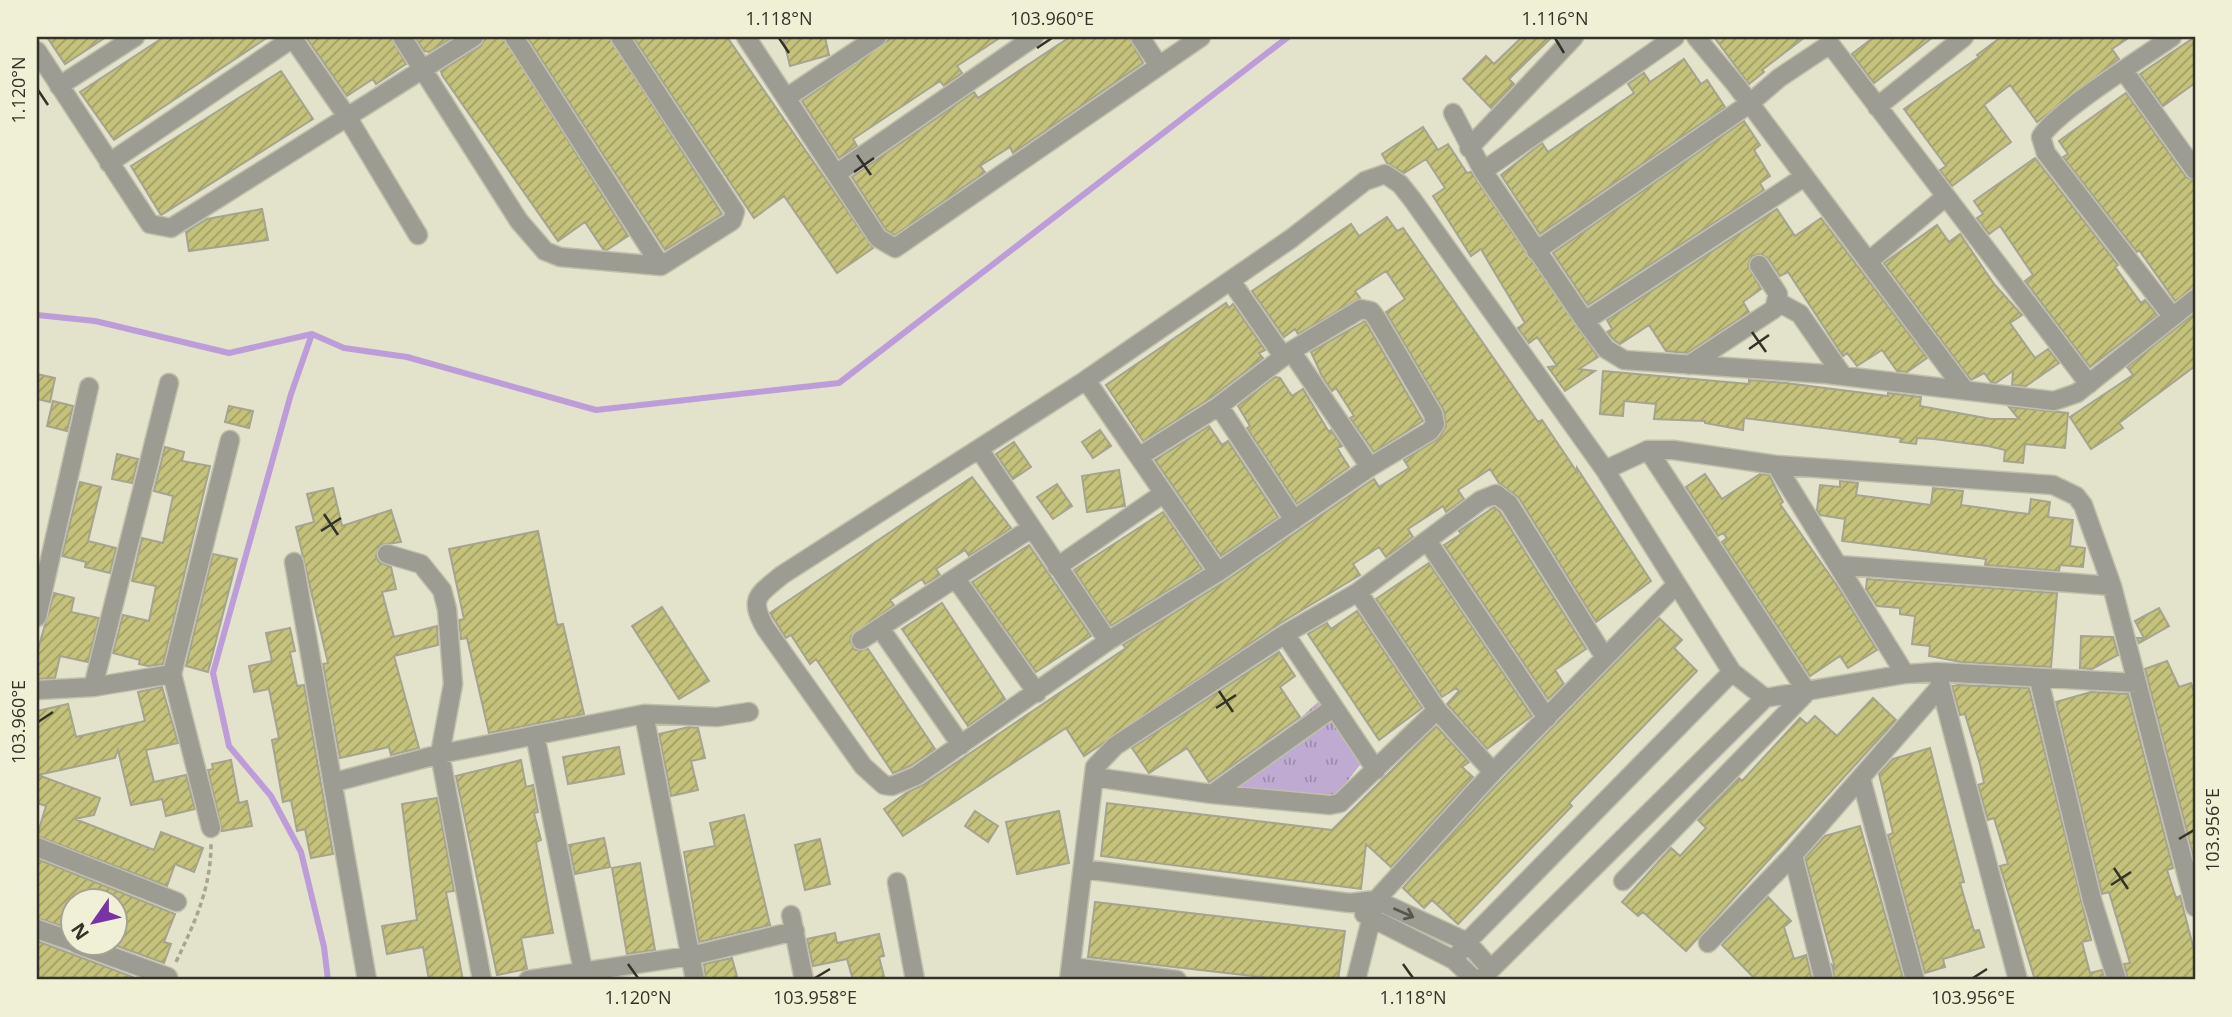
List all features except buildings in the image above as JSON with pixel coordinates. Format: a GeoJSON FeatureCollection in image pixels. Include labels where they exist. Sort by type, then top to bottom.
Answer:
{"type":"FeatureCollection","features":[{"type":"Feature","properties":{"kind":"street"},"geometry":{"type":"LineString","coordinates":[[59,86],[135,37]]}},
{"type":"Feature","properties":{"kind":"street"},"geometry":{"type":"LineString","coordinates":[[109,163],[293,37],[346,115],[418,235]]}},
{"type":"Feature","properties":{"kind":"street"},"geometry":{"type":"LineString","coordinates":[[402,37],[425,69],[519,221],[545,251],[560,257],[661,266],[732,221],[735,212],[620,37]]}},
{"type":"Feature","properties":{"kind":"street"},"geometry":{"type":"LineString","coordinates":[[37,51],[150,224],[171,228],[346,115],[474,37]]}},
{"type":"Feature","properties":{"kind":"street"},"geometry":{"type":"LineString","coordinates":[[514,37],[661,266]]}},
{"type":"Feature","properties":{"kind":"street"},"geometry":{"type":"LineString","coordinates":[[746,37],[878,239],[895,248],[1201,37]]}},
{"type":"Feature","properties":{"kind":"street"},"geometry":{"type":"LineString","coordinates":[[786,98],[877,37]]}},
{"type":"Feature","properties":{"kind":"street"},"geometry":{"type":"LineString","coordinates":[[836,174],[1034,37]]}},
{"type":"Feature","properties":{"kind":"street"},"geometry":{"type":"LineString","coordinates":[[1140,37],[1159,66]]}},
{"type":"Feature","properties":{"kind":"street"},"geometry":{"type":"LineString","coordinates":[[1469,148],[1574,37]]}},
{"type":"Feature","properties":{"kind":"street"},"geometry":{"type":"LineString","coordinates":[[1483,172],[1675,37]]}},
{"type":"Feature","properties":{"kind":"street"},"geometry":{"type":"LineString","coordinates":[[1696,37],[1964,389]]}},
{"type":"Feature","properties":{"kind":"street"},"geometry":{"type":"LineString","coordinates":[[1877,107],[1964,37]]}},
{"type":"Feature","properties":{"kind":"street"},"geometry":{"type":"LineString","coordinates":[[2172,37],[2045,130],[2041,145],[2172,316]]}},
{"type":"Feature","properties":{"kind":"street"},"geometry":{"type":"LineString","coordinates":[[1536,251],[1749,104],[1827,41],[1944,198],[2089,384]]}},
{"type":"Feature","properties":{"kind":"street"},"geometry":{"type":"LineString","coordinates":[[2124,71],[2195,170]]}},
{"type":"Feature","properties":{"kind":"street"},"geometry":{"type":"LineString","coordinates":[[1453,113],[1483,172],[1585,321],[1606,349],[1615,356],[1637,362],[1843,376],[2054,401],[2077,393],[2195,299]]}},
{"type":"Feature","properties":{"kind":"street"},"geometry":{"type":"LineString","coordinates":[[1140,456],[1219,406],[1287,353],[1361,309],[1371,311],[1377,319],[1433,414],[1435,424],[1430,431],[1370,467],[1218,572],[1108,642],[961,745],[901,783],[884,785],[863,766],[766,629],[757,615],[755,603],[758,594],[782,575],[1086,380],[1231,281],[1365,181],[1385,174],[1391,176],[1412,199],[1605,470],[1732,672],[1765,698]]}},
{"type":"Feature","properties":{"kind":"street"},"geometry":{"type":"LineString","coordinates":[[1585,321],[1804,177]]}},
{"type":"Feature","properties":{"kind":"street"},"geometry":{"type":"LineString","coordinates":[[1868,261],[1944,198]]}},
{"type":"Feature","properties":{"kind":"street"},"geometry":{"type":"LineString","coordinates":[[1759,265],[1774,286],[1778,302],[1800,314],[1843,376]]}},
{"type":"Feature","properties":{"kind":"street"},"geometry":{"type":"LineString","coordinates":[[1231,281],[1370,467]]}},
{"type":"Feature","properties":{"kind":"street"},"geometry":{"type":"LineString","coordinates":[[1689,366],[1768,314],[1778,302]]}},
{"type":"Feature","properties":{"kind":"street"},"geometry":{"type":"LineString","coordinates":[[1086,380],[1218,572]]}},
{"type":"Feature","properties":{"kind":"street"},"geometry":{"type":"LineString","coordinates":[[93,687],[169,383]]}},
{"type":"Feature","properties":{"kind":"street"},"geometry":{"type":"LineString","coordinates":[[37,617],[89,387]]}},
{"type":"Feature","properties":{"kind":"street"},"geometry":{"type":"LineString","coordinates":[[1219,406],[1294,520]]}},
{"type":"Feature","properties":{"kind":"street"},"geometry":{"type":"LineString","coordinates":[[211,828],[172,674],[230,440]]}},
{"type":"Feature","properties":{"kind":"street"},"geometry":{"type":"LineString","coordinates":[[979,449],[1108,642]]}},
{"type":"Feature","properties":{"kind":"street"},"geometry":{"type":"LineString","coordinates":[[1605,470],[1648,450],[1674,450],[1776,465],[2053,485],[2064,489],[2083,505],[2112,586],[2195,907]]}},
{"type":"Feature","properties":{"kind":"street"},"geometry":{"type":"LineString","coordinates":[[1648,450],[1807,692]]}},
{"type":"Feature","properties":{"kind":"street"},"geometry":{"type":"LineString","coordinates":[[1776,465],[1905,674]]}},
{"type":"Feature","properties":{"kind":"street"},"geometry":{"type":"LineString","coordinates":[[1057,567],[1164,492]]}},
{"type":"Feature","properties":{"kind":"street"},"geometry":{"type":"LineString","coordinates":[[1175,980],[1071,974],[1094,777],[1099,760],[1115,746],[1285,634],[1358,592],[1428,542],[1480,500],[1491,495],[1503,497],[1604,656]]}},
{"type":"Feature","properties":{"kind":"street"},"geometry":{"type":"LineString","coordinates":[[861,640],[1030,529]]}},
{"type":"Feature","properties":{"kind":"street"},"geometry":{"type":"LineString","coordinates":[[1428,542],[1547,718]]}},
{"type":"Feature","properties":{"kind":"street"},"geometry":{"type":"LineString","coordinates":[[387,554],[421,564],[442,590],[447,609],[453,684],[440,754],[482,980]]}},
{"type":"Feature","properties":{"kind":"street"},"geometry":{"type":"LineString","coordinates":[[294,562],[335,782],[367,980]]}},
{"type":"Feature","properties":{"kind":"street"},"geometry":{"type":"LineString","coordinates":[[1838,565],[2112,586]]}},
{"type":"Feature","properties":{"kind":"street"},"geometry":{"type":"LineString","coordinates":[[956,579],[1037,693]]}},
{"type":"Feature","properties":{"kind":"street"},"geometry":{"type":"LineString","coordinates":[[1356,980],[1376,900],[1493,772],[1676,585]]}},
{"type":"Feature","properties":{"kind":"street"},"geometry":{"type":"LineString","coordinates":[[1358,592],[1437,710],[1493,772]]}},
{"type":"Feature","properties":{"kind":"street"},"geometry":{"type":"LineString","coordinates":[[880,628],[961,745]]}},
{"type":"Feature","properties":{"kind":"street"},"geometry":{"type":"LineString","coordinates":[[1285,634],[1376,770]]}},
{"type":"Feature","properties":{"kind":"street"},"geometry":{"type":"LineString","coordinates":[[1454,960],[1468,942],[1732,672]]}},
{"type":"Feature","properties":{"kind":"street"},"geometry":{"type":"LineString","coordinates":[[37,690],[93,687],[172,674]]}},
{"type":"Feature","properties":{"kind":"street"},"geometry":{"type":"LineString","coordinates":[[1482,976],[1765,698],[1905,674],[1939,680],[2137,682]]}},
{"type":"Feature","properties":{"kind":"street"},"geometry":{"type":"LineString","coordinates":[[1708,943],[1793,855],[1861,778],[1939,680]]}},
{"type":"Feature","properties":{"kind":"street"},"geometry":{"type":"LineString","coordinates":[[1939,680],[2018,980]]}},
{"type":"Feature","properties":{"kind":"street"},"geometry":{"type":"LineString","coordinates":[[2039,680],[2092,900],[2117,980]]}},
{"type":"Feature","properties":{"kind":"street"},"geometry":{"type":"LineString","coordinates":[[1623,881],[1807,692]]}},
{"type":"Feature","properties":{"kind":"street"},"geometry":{"type":"LineString","coordinates":[[1212,794],[1334,708]]}},
{"type":"Feature","properties":{"kind":"street"},"geometry":{"type":"LineString","coordinates":[[1094,777],[1212,794],[1330,805],[1347,800],[1437,710]]}},
{"type":"Feature","properties":{"kind":"street"},"geometry":{"type":"LineString","coordinates":[[335,782],[440,754],[644,714],[717,717],[749,712]]}},
{"type":"Feature","properties":{"kind":"street"},"geometry":{"type":"LineString","coordinates":[[644,714],[695,980]]}},
{"type":"Feature","properties":{"kind":"street"},"geometry":{"type":"LineString","coordinates":[[535,735],[584,976]]}},
{"type":"Feature","properties":{"kind":"street"},"geometry":{"type":"LineString","coordinates":[[1861,778],[1915,980]]}},
{"type":"Feature","properties":{"kind":"street"},"geometry":{"type":"LineString","coordinates":[[37,847],[177,902]]}},
{"type":"Feature","properties":{"kind":"street"},"geometry":{"type":"LineString","coordinates":[[1793,855],[1824,980]]}},
{"type":"Feature","properties":{"kind":"street"},"geometry":{"type":"LineString","coordinates":[[1083,869],[1350,903],[1376,900],[1468,942],[1482,976]]}},
{"type":"Feature","properties":{"kind":"street"},"geometry":{"type":"LineString","coordinates":[[897,882],[915,980]]}},
{"type":"Feature","properties":{"kind":"street"},"geometry":{"type":"LineString","coordinates":[[1350,903],[1371,919],[1482,976]]}},
{"type":"Feature","properties":{"kind":"street"},"geometry":{"type":"LineString","coordinates":[[528,980],[584,976],[690,956],[793,923],[804,980]]}},
{"type":"Feature","properties":{"kind":"street"},"geometry":{"type":"LineString","coordinates":[[37,929],[60,937]]}},
{"type":"Feature","properties":{"kind":"street"},"geometry":{"type":"LineString","coordinates":[[113,958],[167,979]]}},
{"type":"Feature","properties":{"kind":"path"},"geometry":{"type":"LineString","coordinates":[[167,979],[202,908],[211,866],[211,828]]}},
{"type":"Feature","properties":{"kind":"green space"},"geometry":{"type":"Polygon","coordinates":[[[1318,702],[1363,761],[1335,797],[1221,791],[1318,702]]]}},
{"type":"Feature","properties":{"kind":"waterway"},"geometry":{"type":"LineString","coordinates":[[37,315],[95,321],[229,353],[312,334],[344,348],[407,357],[596,410],[839,383],[1288,37]]}},
{"type":"Feature","properties":{"kind":"waterway"},"geometry":{"type":"LineString","coordinates":[[312,334],[291,394],[213,673],[229,746],[271,796],[301,852],[324,947],[328,980]]}}]}
